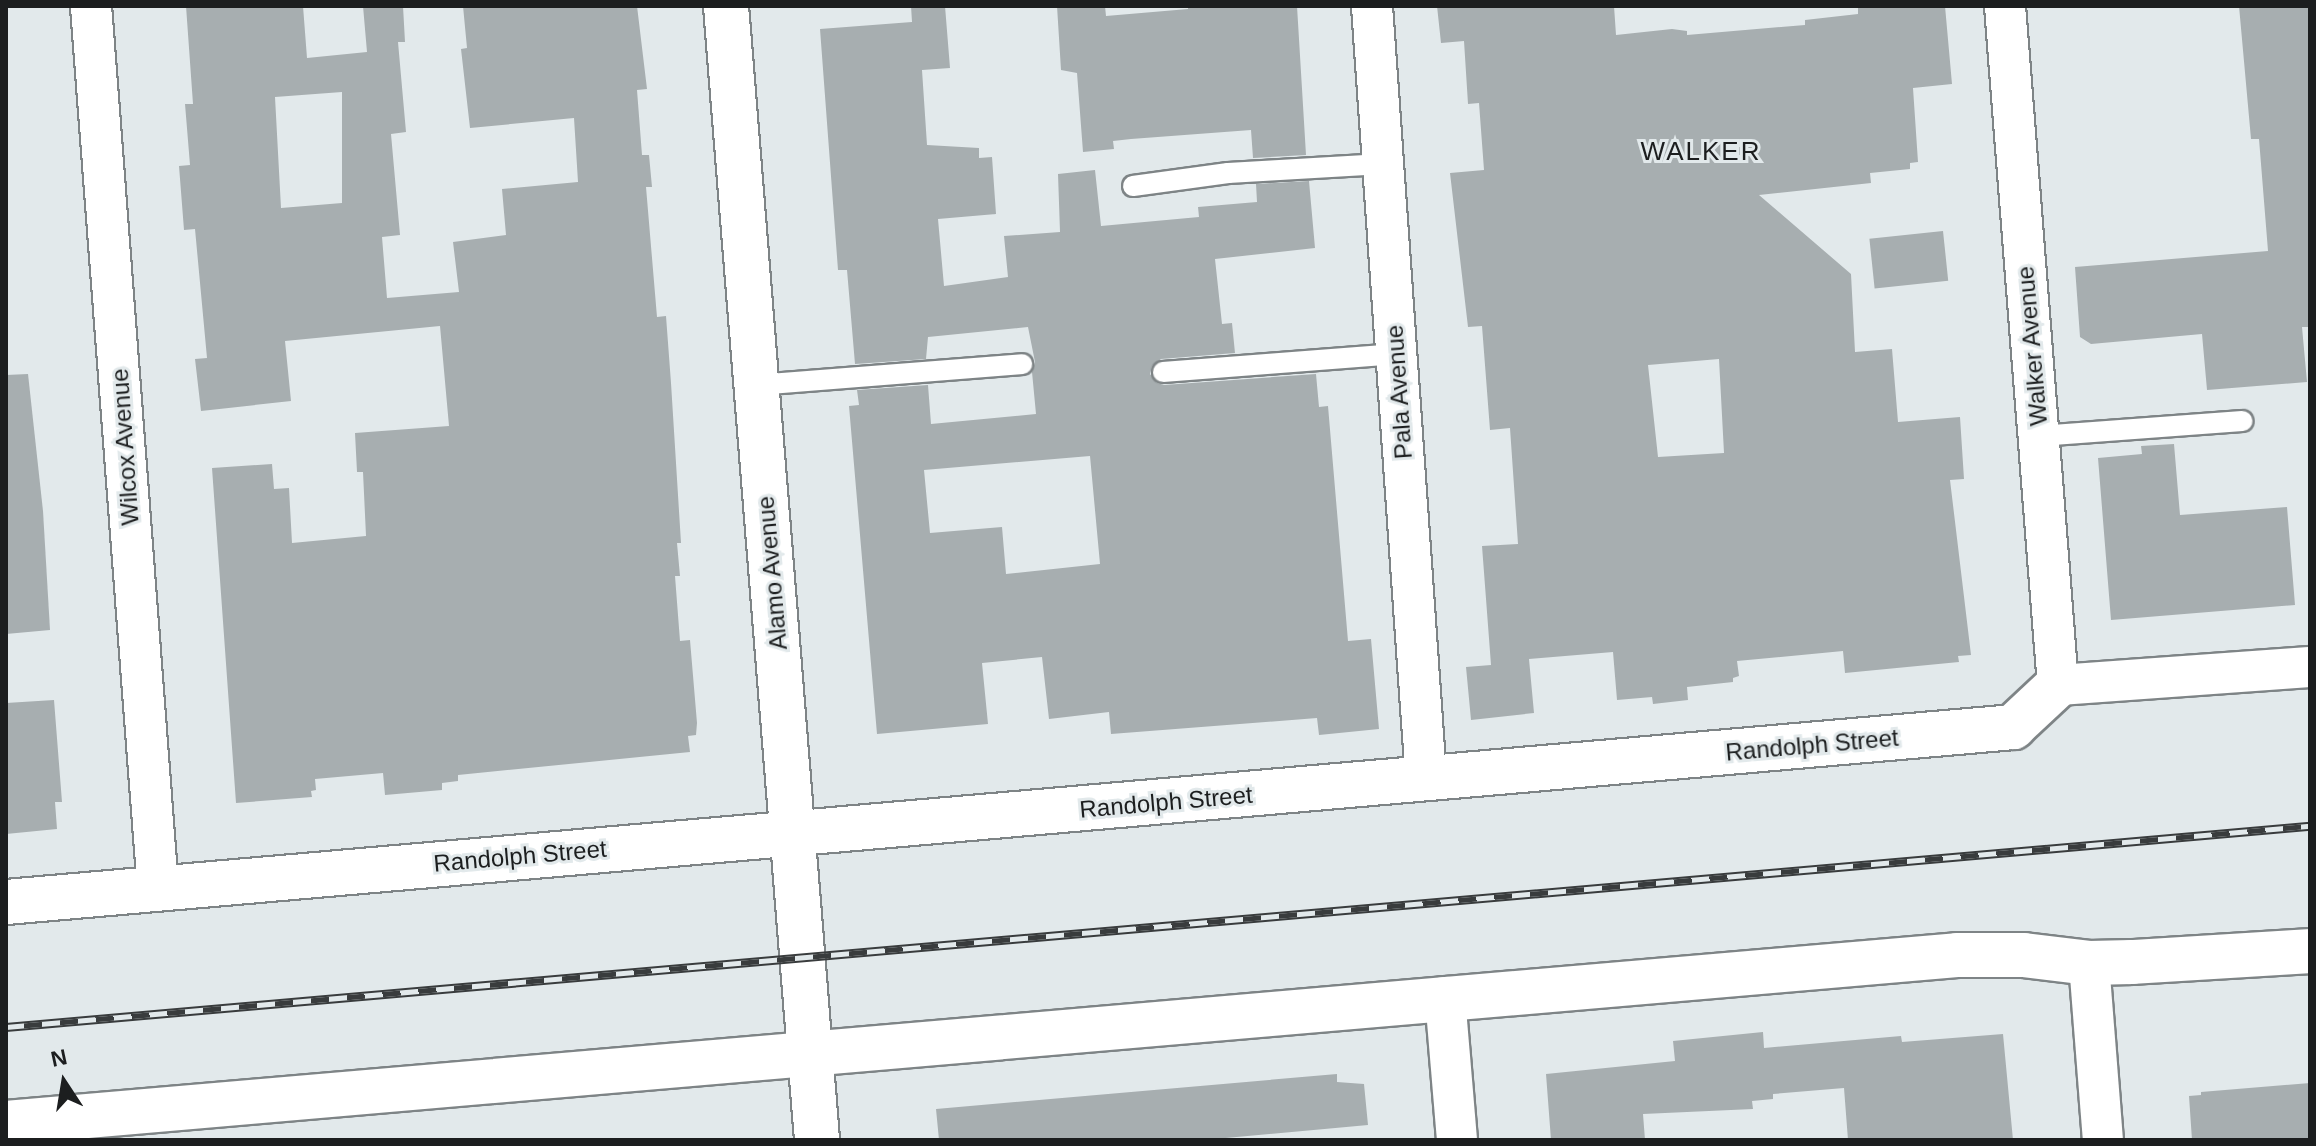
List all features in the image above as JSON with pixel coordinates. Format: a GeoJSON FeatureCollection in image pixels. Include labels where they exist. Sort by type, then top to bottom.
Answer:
{"type":"FeatureCollection","features":[{"type":"Feature","properties":{"kind":"street","name":"Wilcox Avenue"},"geometry":{"type":"LineString","coordinates":[[91,6],[158,888]]}},
{"type":"Feature","properties":{"kind":"street","name":"Alamo Avenue"},"geometry":{"type":"LineString","coordinates":[[726,6],[817,1140]]}},
{"type":"Feature","properties":{"kind":"street","name":"Pala Avenue"},"geometry":{"type":"LineString","coordinates":[[1372,6],[1426,778]]}},
{"type":"Feature","properties":{"kind":"street","name":"Walker Avenue"},"geometry":{"type":"LineString","coordinates":[[2005,6],[2058,685]]}},
{"type":"Feature","properties":{"kind":"street"},"geometry":{"type":"LineString","coordinates":[[2058,685],[2309,661]]}},
{"type":"Feature","properties":{"kind":"street","name":"Randolph Street"},"geometry":{"type":"LineString","coordinates":[[6,902],[2013,727],[2058,685]]}},
{"type":"Feature","properties":{"kind":"street"},"geometry":{"type":"LineString","coordinates":[[6,1123],[173,1124],[810,1051],[1957,955],[2024,955],[2089,963],[2310,951]]}},
{"type":"Feature","properties":{"kind":"street"},"geometry":{"type":"LineString","coordinates":[[2089,963],[2103,1140]]}},
{"type":"Feature","properties":{"kind":"street"},"geometry":{"type":"LineString","coordinates":[[1445,997],[1457,1140]]}},
{"type":"Feature","properties":{"kind":"lane"},"geometry":{"type":"LineString","coordinates":[[1133,186],[1228,173],[1383,164]]}},
{"type":"Feature","properties":{"kind":"lane"},"geometry":{"type":"LineString","coordinates":[[1163,372],[1396,354]]}},
{"type":"Feature","properties":{"kind":"lane"},"geometry":{"type":"LineString","coordinates":[[757,385],[1022,364]]}},
{"type":"Feature","properties":{"kind":"lane"},"geometry":{"type":"LineString","coordinates":[[2039,436],[2242,421]]}},
{"type":"Feature","properties":{"kind":"building"},"geometry":{"type":"Polygon","coordinates":[[[186,6],[303,6],[307,58],[367,52],[363,6],[403,6],[405,42],[398,42],[406,132],[391,134],[400,235],[382,237],[387,298],[459,292],[453,242],[506,235],[502,189],[578,182],[574,118],[470,128],[461,49],[467,48],[463,6],[637,6],[647,89],[637,90],[642,155],[649,155],[652,187],[646,187],[657,317],[666,316],[671,383],[681,543],[677,543],[680,576],[675,576],[680,641],[690,640],[697,723],[696,735],[688,736],[690,752],[458,775],[458,781],[442,783],[442,790],[385,795],[383,773],[315,779],[316,790],[311,791],[312,797],[236,803],[212,468],[272,464],[274,489],[289,488],[292,543],[366,536],[363,472],[357,472],[355,433],[449,426],[440,326],[285,341],[291,401],[201,411],[195,359],[207,358],[195,229],[184,230],[179,166],[190,165],[185,104],[193,104],[186,6]],[[342,92],[275,97],[281,208],[342,203],[342,92]]]}},
{"type":"Feature","properties":{"kind":"building"},"geometry":{"type":"Polygon","coordinates":[[[911,6],[945,6],[950,68],[922,70],[927,145],[979,148],[979,158],[992,157],[996,214],[938,219],[944,286],[1008,277],[1004,236],[1060,232],[1058,174],[1095,170],[1101,226],[1199,217],[1198,207],[1257,202],[1256,184],[1309,181],[1315,248],[1215,259],[1222,324],[1232,323],[1235,353],[1161,359],[1152,366],[1150,374],[1157,383],[1164,385],[1316,374],[1319,407],[1328,406],[1348,641],[1371,639],[1379,729],[1319,735],[1317,718],[1111,734],[1109,712],[1049,719],[1042,657],[982,663],[988,724],[877,734],[849,406],[859,405],[857,390],[928,385],[931,424],[1036,414],[1032,372],[1035,362],[1028,327],[928,337],[926,359],[855,364],[847,270],[838,270],[820,29],[912,22],[911,6]],[[1090,456],[924,470],[930,533],[1002,527],[1006,574],[1100,564],[1090,456]]]}},
{"type":"Feature","properties":{"kind":"building"},"geometry":{"type":"Polygon","coordinates":[[[1057,6],[1105,6],[1106,16],[1188,9],[1188,6],[1297,6],[1306,155],[1253,158],[1251,130],[1113,141],[1114,149],[1083,152],[1077,73],[1061,70],[1057,6]]]}},
{"type":"Feature","properties":{"kind":"building"},"geometry":{"type":"Polygon","coordinates":[[[1437,6],[1614,6],[1616,35],[1672,29],[1687,31],[1687,35],[1805,25],[1805,20],[1858,14],[1858,6],[1945,6],[1952,84],[1913,88],[1918,162],[1910,163],[1910,169],[1870,173],[1871,183],[1759,195],[1851,274],[1855,352],[1892,349],[1898,422],[1960,417],[1964,479],[1950,480],[1971,655],[1958,656],[1959,662],[1845,673],[1843,651],[1737,661],[1739,676],[1733,678],[1733,682],[1687,687],[1688,700],[1653,704],[1652,697],[1617,700],[1613,652],[1529,659],[1534,713],[1471,720],[1466,667],[1491,665],[1482,546],[1518,544],[1510,428],[1490,430],[1482,326],[1468,327],[1450,173],[1484,170],[1479,103],[1468,104],[1464,41],[1441,43],[1437,6]],[[1719,359],[1648,365],[1658,457],[1724,453],[1719,359]]]}},
{"type":"Feature","properties":{"kind":"building"},"geometry":{"type":"Polygon","coordinates":[[[2239,6],[2310,6],[2310,327],[2302,327],[2307,382],[2207,390],[2202,334],[2091,344],[2080,337],[2075,267],[2268,251],[2259,139],[2251,139],[2239,6]]]}},
{"type":"Feature","properties":{"kind":"building"},"geometry":{"type":"Polygon","coordinates":[[[1943,231],[1948,281],[1875,288],[1869,239],[1943,231]]]}},
{"type":"Feature","properties":{"kind":"building"},"geometry":{"type":"Polygon","coordinates":[[[28,374],[43,511],[50,630],[6,634],[6,375],[28,374]]]}},
{"type":"Feature","properties":{"kind":"building"},"geometry":{"type":"Polygon","coordinates":[[[2174,444],[2180,515],[2287,507],[2295,605],[2111,620],[2098,458],[2142,454],[2141,446],[2174,444]]]}},
{"type":"Feature","properties":{"kind":"building"},"geometry":{"type":"Polygon","coordinates":[[[54,700],[62,802],[55,802],[57,829],[6,834],[6,703],[54,700]]]}},
{"type":"Feature","properties":{"kind":"building"},"geometry":{"type":"Polygon","coordinates":[[[1763,1032],[1764,1048],[1901,1036],[1902,1042],[2003,1034],[2013,1140],[1848,1140],[1844,1088],[1773,1094],[1773,1099],[1752,1101],[1753,1109],[1643,1114],[1645,1140],[1551,1140],[1546,1074],[1675,1061],[1673,1041],[1763,1032]]]}},
{"type":"Feature","properties":{"kind":"building"},"geometry":{"type":"Polygon","coordinates":[[[1337,1074],[1337,1082],[1364,1084],[1368,1125],[1204,1140],[939,1140],[936,1109],[1337,1074]]]}},
{"type":"Feature","properties":{"kind":"building"},"geometry":{"type":"Polygon","coordinates":[[[2310,1083],[2310,1139],[2192,1140],[2189,1096],[2201,1095],[2201,1092],[2310,1083]]]}},
{"type":"Feature","properties":{"kind":"railway"},"geometry":{"type":"LineString","coordinates":[[6,1027],[2310,826]]}},
{"type":"Feature","properties":{"kind":"district","name":"WALKER"},"geometry":{"type":"Point","coordinates":[1701,152]}}]}
